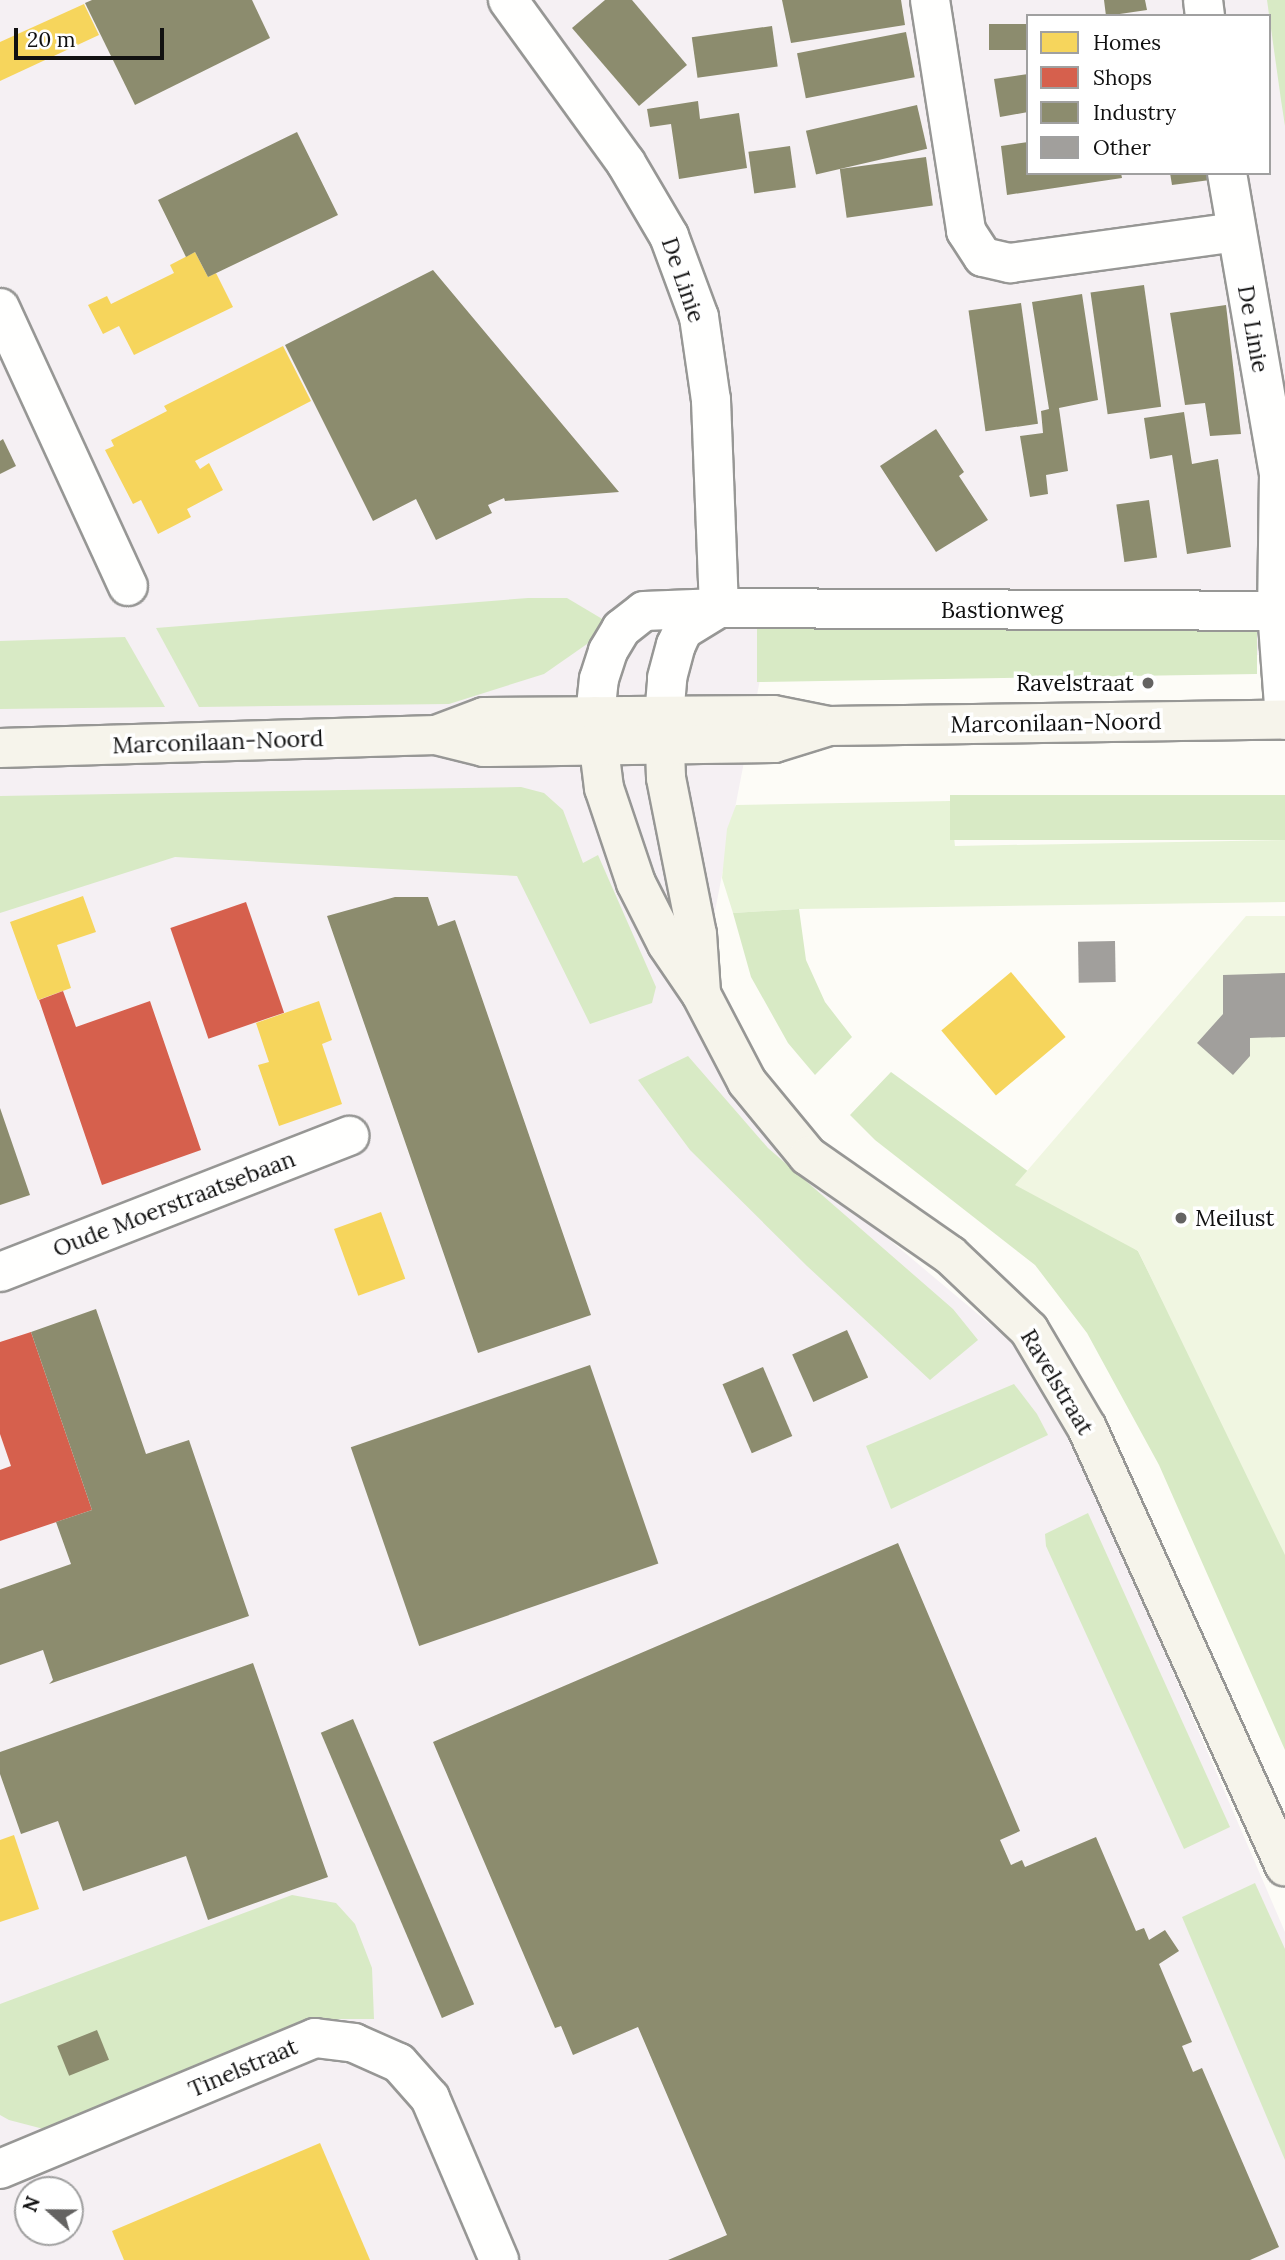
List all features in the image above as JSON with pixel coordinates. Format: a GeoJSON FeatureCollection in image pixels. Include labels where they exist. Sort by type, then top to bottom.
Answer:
{"type":"FeatureCollection","features":[{"type":"Feature","properties":{"kind":"street","name":"De Linie"},"geometry":{"type":"LineString","coordinates":[[508,0],[626,163],[669,236],[699,317],[711,400],[719,608]]}},
{"type":"Feature","properties":{"kind":"street"},"geometry":{"type":"LineString","coordinates":[[930,0],[967,231],[984,257],[1010,263],[1235,232]]}},
{"type":"Feature","properties":{"kind":"street","name":"De Linie"},"geometry":{"type":"LineString","coordinates":[[1227,175],[1235,232],[1279,474],[1285,720]]}},
{"type":"Feature","properties":{"kind":"street"},"geometry":{"type":"LineString","coordinates":[[0,308],[128,586]]}},
{"type":"Feature","properties":{"kind":"street","name":"Bastionweg"},"geometry":{"type":"LineString","coordinates":[[596,731],[598,679],[621,629],[645,611],[719,608],[1281,610]]}},
{"type":"Feature","properties":{"kind":"street"},"geometry":{"type":"LineString","coordinates":[[664,730],[667,678],[676,645],[683,630],[719,608]]}},
{"type":"Feature","properties":{"kind":"street","name":"Marconilaan-Noord"},"geometry":{"type":"LineString","coordinates":[[0,748],[436,735],[484,747],[596,731],[664,730],[773,715],[828,726],[1285,720]]}},
{"type":"Feature","properties":{"kind":"street","name":"Ravelstraat"},"geometry":{"type":"LineString","coordinates":[[664,730],[666,778],[697,934],[701,994]]}},
{"type":"Feature","properties":{"kind":"street","name":"Ravelstraat"},"geometry":{"type":"LineString","coordinates":[[596,731],[604,788],[636,883],[667,944],[701,994],[747,1082],[808,1156],[950,1255],[1029,1330],[1087,1428],[1285,1866]]}},
{"type":"Feature","properties":{"kind":"street","name":"Oude Moerstraatsebaan"},"geometry":{"type":"LineString","coordinates":[[0,1272],[349,1136]]}},
{"type":"Feature","properties":{"kind":"street","name":"Tinelstraat"},"geometry":{"type":"LineString","coordinates":[[0,2169],[315,2038],[354,2043],[399,2063],[430,2098],[499,2260]]}},
{"type":"Feature","properties":{"kind":"shaded area"},"geometry":{"type":"Polygon","coordinates":[[[0,0],[1285,0],[1285,655],[764,659],[696,1009],[760,1131],[1042,1368],[1285,1932],[1285,2260],[0,2260],[0,0]]]}},
{"type":"Feature","properties":{"kind":"green space"},"geometry":{"type":"Polygon","coordinates":[[[1267,0],[1285,0],[1285,126],[1271,14],[1267,0]]]}},
{"type":"Feature","properties":{"kind":"green space"},"geometry":{"type":"Polygon","coordinates":[[[528,598],[567,598],[604,620],[587,644],[544,674],[449,704],[199,707],[156,628],[528,598]]]}},
{"type":"Feature","properties":{"kind":"green space"},"geometry":{"type":"Polygon","coordinates":[[[757,628],[1257,629],[1257,674],[757,682],[757,628]]]}},
{"type":"Feature","properties":{"kind":"green space"},"geometry":{"type":"Polygon","coordinates":[[[125,637],[165,707],[0,709],[0,641],[125,637]]]}},
{"type":"Feature","properties":{"kind":"green space"},"geometry":{"type":"Polygon","coordinates":[[[521,787],[544,793],[563,810],[583,863],[598,855],[656,987],[652,1003],[590,1024],[517,876],[175,857],[0,913],[0,796],[521,787]]]}},
{"type":"Feature","properties":{"kind":"green space"},"geometry":{"type":"Polygon","coordinates":[[[950,795],[1285,795],[1285,840],[950,840],[950,795]]]}},
{"type":"Feature","properties":{"kind":"green space"},"geometry":{"type":"Polygon","coordinates":[[[950,801],[955,846],[1285,840],[1285,902],[799,909],[733,913],[722,878],[727,829],[736,805],[950,801]]]}},
{"type":"Feature","properties":{"kind":"green space"},"geometry":{"type":"Polygon","coordinates":[[[799,909],[806,960],[825,1002],[852,1037],[815,1075],[788,1043],[751,977],[733,913],[799,909]]]}},
{"type":"Feature","properties":{"kind":"green space","name":"Meilust"},"geometry":{"type":"Polygon","coordinates":[[[1246,916],[1285,916],[1285,1555],[1138,1251],[1015,1185],[1246,916]]]}},
{"type":"Feature","properties":{"kind":"green space"},"geometry":{"type":"Polygon","coordinates":[[[688,1056],[768,1148],[953,1309],[978,1340],[930,1380],[807,1266],[690,1150],[638,1080],[688,1056]]]}},
{"type":"Feature","properties":{"kind":"green space"},"geometry":{"type":"Polygon","coordinates":[[[891,1072],[1138,1251],[1285,1544],[1285,1750],[1159,1465],[1087,1333],[1035,1265],[875,1140],[850,1115],[891,1072]]]}},
{"type":"Feature","properties":{"kind":"green space"},"geometry":{"type":"Polygon","coordinates":[[[1014,1384],[1037,1414],[1048,1435],[891,1509],[866,1446],[1014,1384]]]}},
{"type":"Feature","properties":{"kind":"green space"},"geometry":{"type":"Polygon","coordinates":[[[1088,1513],[1230,1827],[1184,1849],[1046,1546],[1045,1534],[1088,1513]]]}},
{"type":"Feature","properties":{"kind":"green space"},"geometry":{"type":"Polygon","coordinates":[[[1255,1883],[1285,1949],[1285,2160],[1182,1917],[1255,1883]]]}},
{"type":"Feature","properties":{"kind":"green space"},"geometry":{"type":"Polygon","coordinates":[[[292,1895],[336,1903],[355,1924],[372,1968],[374,2019],[340,2019],[304,2028],[55,2132],[9,2120],[0,2115],[0,2004],[292,1895]]]}},
{"type":"Feature","properties":{"kind":"building: Homes"},"geometry":{"type":"Polygon","coordinates":[[[84,4],[99,35],[0,81],[0,42],[84,4]]]}},
{"type":"Feature","properties":{"kind":"building: Homes"},"geometry":{"type":"Polygon","coordinates":[[[195,252],[208,277],[216,273],[233,307],[134,355],[119,326],[103,334],[88,305],[107,296],[111,304],[174,273],[170,265],[195,252]]]}},
{"type":"Feature","properties":{"kind":"building: Homes"},"geometry":{"type":"Polygon","coordinates":[[[283,346],[311,401],[195,461],[200,469],[209,463],[223,490],[187,509],[191,517],[158,534],[141,500],[133,504],[105,450],[114,446],[111,440],[167,411],[164,406],[283,346]]]}},
{"type":"Feature","properties":{"kind":"building: Homes"},"geometry":{"type":"Polygon","coordinates":[[[83,896],[96,932],[57,945],[71,988],[38,1000],[10,922],[83,896]]]}},
{"type":"Feature","properties":{"kind":"building: Homes"},"geometry":{"type":"Polygon","coordinates":[[[1011,972],[1066,1037],[996,1096],[941,1030],[1011,972]]]}},
{"type":"Feature","properties":{"kind":"building: Homes"},"geometry":{"type":"Polygon","coordinates":[[[319,1001],[332,1040],[322,1044],[342,1104],[279,1126],[258,1065],[269,1062],[256,1023],[319,1001]]]}},
{"type":"Feature","properties":{"kind":"building: Homes"},"geometry":{"type":"Polygon","coordinates":[[[381,1212],[405,1279],[358,1296],[334,1229],[381,1212]]]}},
{"type":"Feature","properties":{"kind":"building: Homes"},"geometry":{"type":"Polygon","coordinates":[[[14,1835],[39,1909],[0,1922],[0,1840],[14,1835]]]}},
{"type":"Feature","properties":{"kind":"building: Homes"},"geometry":{"type":"Polygon","coordinates":[[[320,2143],[370,2260],[124,2260],[112,2231],[320,2143]]]}},
{"type":"Feature","properties":{"kind":"building: Shops"},"geometry":{"type":"Polygon","coordinates":[[[246,902],[284,1013],[208,1039],[170,928],[246,902]]]}},
{"type":"Feature","properties":{"kind":"building: Shops"},"geometry":{"type":"Polygon","coordinates":[[[63,991],[76,1027],[150,1001],[201,1150],[102,1185],[39,1000],[63,991]]]}},
{"type":"Feature","properties":{"kind":"building: Shops"},"geometry":{"type":"Polygon","coordinates":[[[31,1332],[92,1510],[0,1541],[0,1470],[11,1466],[0,1434],[0,1342],[31,1332]]]}},
{"type":"Feature","properties":{"kind":"building: Industry"},"geometry":{"type":"Polygon","coordinates":[[[92,0],[252,0],[270,38],[135,105],[85,3],[92,0]]]}},
{"type":"Feature","properties":{"kind":"building: Industry"},"geometry":{"type":"Polygon","coordinates":[[[605,0],[632,0],[687,65],[639,106],[572,28],[605,0]]]}},
{"type":"Feature","properties":{"kind":"building: Industry"},"geometry":{"type":"Polygon","coordinates":[[[782,0],[901,0],[905,25],[791,43],[782,0]]]}},
{"type":"Feature","properties":{"kind":"building: Industry"},"geometry":{"type":"Polygon","coordinates":[[[1104,0],[1145,0],[1147,10],[1106,14],[1104,0]]]}},
{"type":"Feature","properties":{"kind":"building: Industry"},"geometry":{"type":"Polygon","coordinates":[[[989,24],[1026,24],[1026,50],[989,50],[989,24]]]}},
{"type":"Feature","properties":{"kind":"building: Industry"},"geometry":{"type":"Polygon","coordinates":[[[772,26],[778,67],[697,78],[692,37],[772,26]]]}},
{"type":"Feature","properties":{"kind":"building: Industry"},"geometry":{"type":"Polygon","coordinates":[[[906,32],[915,77],[806,98],[797,53],[906,32]]]}},
{"type":"Feature","properties":{"kind":"building: Industry"},"geometry":{"type":"Polygon","coordinates":[[[1026,74],[1026,112],[1000,117],[994,79],[1026,74]]]}},
{"type":"Feature","properties":{"kind":"building: Industry"},"geometry":{"type":"Polygon","coordinates":[[[698,101],[700,119],[739,113],[747,168],[679,179],[671,124],[650,127],[647,109],[698,101]]]}},
{"type":"Feature","properties":{"kind":"building: Industry"},"geometry":{"type":"Polygon","coordinates":[[[917,105],[927,149],[816,174],[806,131],[917,105]]]}},
{"type":"Feature","properties":{"kind":"building: Industry"},"geometry":{"type":"Polygon","coordinates":[[[297,132],[338,215],[208,277],[195,252],[186,257],[158,200],[297,132]]]}},
{"type":"Feature","properties":{"kind":"building: Industry"},"geometry":{"type":"Polygon","coordinates":[[[1026,142],[1026,175],[1121,175],[1122,178],[1007,195],[1001,146],[1026,142]]]}},
{"type":"Feature","properties":{"kind":"building: Industry"},"geometry":{"type":"Polygon","coordinates":[[[790,146],[796,188],[754,193],[748,152],[790,146]]]}},
{"type":"Feature","properties":{"kind":"building: Industry"},"geometry":{"type":"Polygon","coordinates":[[[926,157],[933,206],[847,218],[840,169],[926,157]]]}},
{"type":"Feature","properties":{"kind":"building: Industry"},"geometry":{"type":"Polygon","coordinates":[[[1170,175],[1209,175],[1210,180],[1172,185],[1170,175]]]}},
{"type":"Feature","properties":{"kind":"building: Industry"},"geometry":{"type":"Polygon","coordinates":[[[433,270],[619,492],[505,501],[504,498],[488,505],[492,513],[436,540],[416,499],[373,521],[285,345],[433,270]]]}},
{"type":"Feature","properties":{"kind":"building: Industry"},"geometry":{"type":"Polygon","coordinates":[[[1144,285],[1161,407],[1108,414],[1091,293],[1144,285]]]}},
{"type":"Feature","properties":{"kind":"building: Industry"},"geometry":{"type":"Polygon","coordinates":[[[1082,294],[1098,400],[1059,408],[1068,471],[1046,475],[1048,494],[1030,497],[1020,436],[1043,433],[1041,411],[1049,409],[1032,302],[1082,294]]]}},
{"type":"Feature","properties":{"kind":"building: Industry"},"geometry":{"type":"Polygon","coordinates":[[[1021,303],[1038,424],[985,431],[969,310],[1021,303]]]}},
{"type":"Feature","properties":{"kind":"building: Industry"},"geometry":{"type":"Polygon","coordinates":[[[1226,305],[1241,434],[1210,436],[1205,403],[1185,405],[1170,313],[1226,305]]]}},
{"type":"Feature","properties":{"kind":"building: Industry"},"geometry":{"type":"Polygon","coordinates":[[[1184,412],[1192,464],[1218,459],[1231,547],[1187,554],[1172,455],[1150,459],[1144,418],[1184,412]]]}},
{"type":"Feature","properties":{"kind":"building: Industry"},"geometry":{"type":"Polygon","coordinates":[[[936,429],[964,472],[959,476],[988,520],[936,552],[880,466],[936,429]]]}},
{"type":"Feature","properties":{"kind":"building: Industry"},"geometry":{"type":"Polygon","coordinates":[[[3,439],[16,466],[0,474],[0,441],[3,439]]]}},
{"type":"Feature","properties":{"kind":"building: Industry"},"geometry":{"type":"Polygon","coordinates":[[[1149,500],[1157,557],[1124,562],[1116,505],[1149,500]]]}},
{"type":"Feature","properties":{"kind":"building: Industry"},"geometry":{"type":"Polygon","coordinates":[[[395,897],[428,897],[438,926],[455,920],[591,1315],[478,1353],[327,916],[395,897]]]}},
{"type":"Feature","properties":{"kind":"building: Industry"},"geometry":{"type":"Polygon","coordinates":[[[0,1108],[30,1195],[0,1205],[0,1108]]]}},
{"type":"Feature","properties":{"kind":"building: Industry"},"geometry":{"type":"Polygon","coordinates":[[[96,1309],[146,1454],[189,1440],[249,1616],[49,1684],[53,1680],[43,1650],[0,1665],[0,1589],[71,1564],[56,1522],[92,1510],[31,1332],[96,1309]]]}},
{"type":"Feature","properties":{"kind":"building: Industry"},"geometry":{"type":"Polygon","coordinates":[[[847,1330],[868,1378],[813,1402],[792,1354],[847,1330]]]}},
{"type":"Feature","properties":{"kind":"building: Industry"},"geometry":{"type":"Polygon","coordinates":[[[590,1365],[658,1564],[419,1646],[351,1447],[590,1365]]]}},
{"type":"Feature","properties":{"kind":"building: Industry"},"geometry":{"type":"Polygon","coordinates":[[[763,1367],[792,1436],[752,1453],[722,1384],[763,1367]]]}},
{"type":"Feature","properties":{"kind":"building: Industry"},"geometry":{"type":"Polygon","coordinates":[[[898,1543],[1020,1831],[1000,1840],[1011,1865],[1022,1860],[1025,1867],[1096,1837],[1136,1931],[1144,1928],[1149,1940],[1165,1930],[1179,1951],[1159,1964],[1192,2042],[1182,2046],[1193,2072],[1202,2068],[1279,2247],[1250,2260],[668,2260],[727,2235],[638,2027],[573,2055],[561,2026],[555,2028],[433,1742],[898,1543]]]}},
{"type":"Feature","properties":{"kind":"building: Industry"},"geometry":{"type":"Polygon","coordinates":[[[253,1663],[328,1877],[208,1920],[186,1856],[83,1891],[58,1821],[21,1834],[0,1774],[0,1752],[253,1663]]]}},
{"type":"Feature","properties":{"kind":"building: Industry"},"geometry":{"type":"Polygon","coordinates":[[[353,1719],[474,2004],[442,2018],[321,1733],[353,1719]]]}},
{"type":"Feature","properties":{"kind":"building: Industry"},"geometry":{"type":"Polygon","coordinates":[[[97,2030],[109,2060],[69,2076],[57,2046],[97,2030]]]}},
{"type":"Feature","properties":{"kind":"building: Other"},"geometry":{"type":"Polygon","coordinates":[[[1115,941],[1116,982],[1079,983],[1078,942],[1115,941]]]}},
{"type":"Feature","properties":{"kind":"building: Other"},"geometry":{"type":"Polygon","coordinates":[[[1285,973],[1285,1037],[1250,1038],[1250,1056],[1233,1075],[1197,1043],[1223,1014],[1223,975],[1285,973]]]}},
{"type":"Feature","properties":{"kind":"place","name":"Ravelstraat"},"geometry":{"type":"Point","coordinates":[1148,683]}},
{"type":"Feature","properties":{"kind":"place","name":"Meilust"},"geometry":{"type":"Point","coordinates":[1181,1218]}}]}
